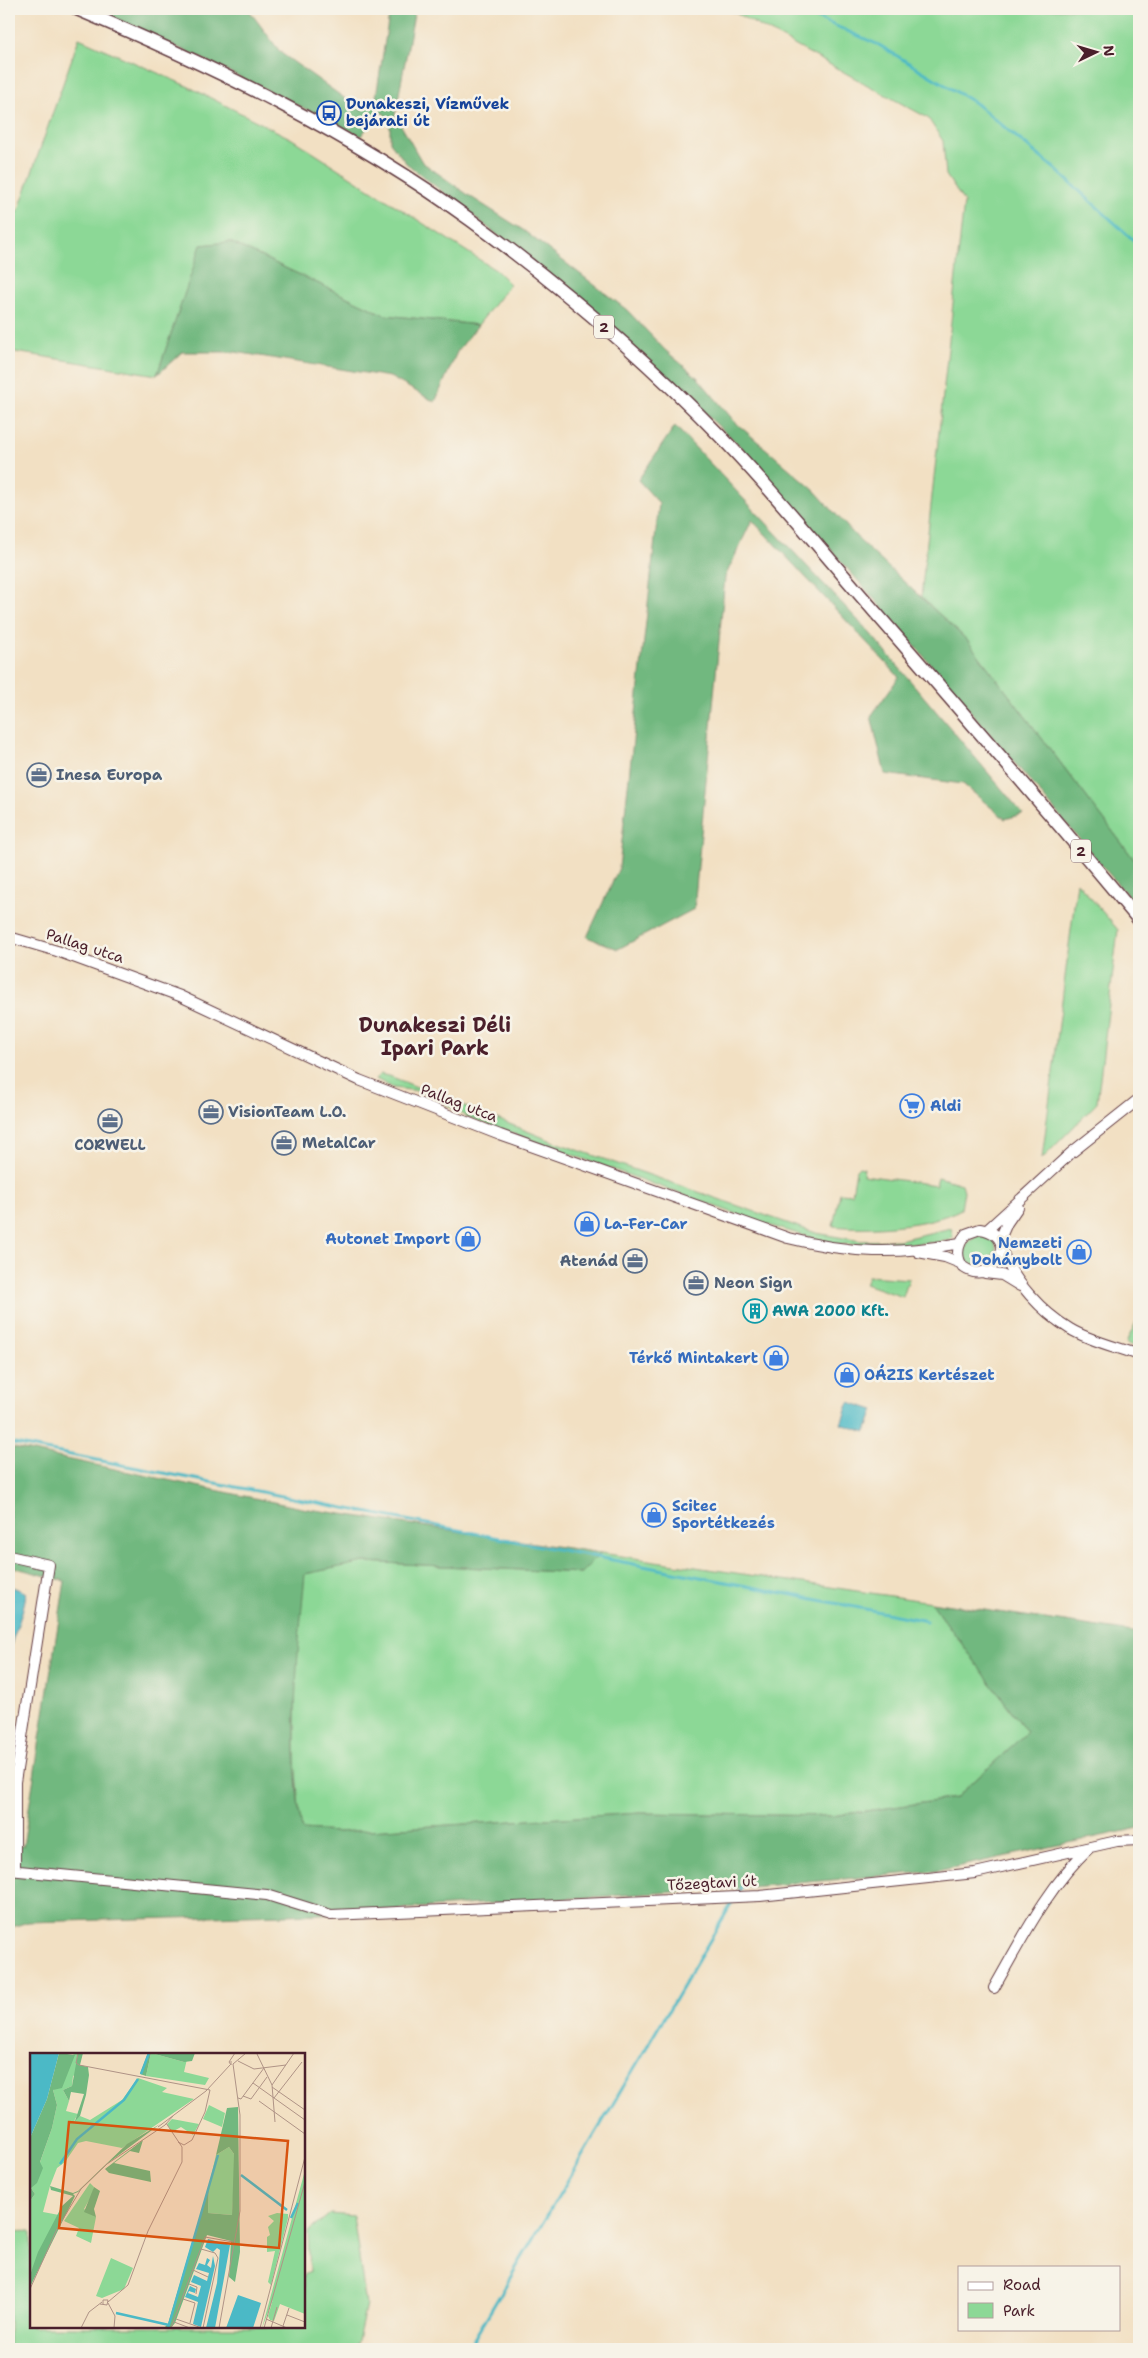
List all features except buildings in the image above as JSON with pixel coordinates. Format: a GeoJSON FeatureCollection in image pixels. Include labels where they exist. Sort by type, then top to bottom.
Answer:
{"type":"FeatureCollection","features":[{"type":"Feature","properties":{"kind":"main road","name":"2"},"geometry":{"type":"LineString","coordinates":[[77,9],[184,56],[324,126],[471,220],[577,303],[649,366],[727,443],[1023,781],[1139,920]]}},
{"type":"Feature","properties":{"kind":"street","name":"Pallag utca"},"geometry":{"type":"LineString","coordinates":[[9,938],[57,951],[180,996],[359,1080],[500,1134],[788,1238],[827,1248],[865,1252],[912,1250],[960,1243]]}},
{"type":"Feature","properties":{"kind":"street"},"geometry":{"type":"LineString","coordinates":[[987,1230],[1071,1153],[1139,1099]]}},
{"type":"Feature","properties":{"kind":"street"},"geometry":{"type":"LineString","coordinates":[[1030,1189],[1007,1223],[1000,1239],[1007,1264],[1050,1315],[1072,1330],[1139,1355]]}},
{"type":"Feature","properties":{"kind":"street"},"geometry":{"type":"LineString","coordinates":[[1000,1239],[987,1230],[973,1231],[966,1234],[960,1243],[958,1256],[960,1263],[968,1271],[1002,1275],[1028,1291]]}},
{"type":"Feature","properties":{"kind":"street","name":"Pallag utca"},"geometry":{"type":"LineString","coordinates":[[912,1250],[945,1257],[960,1263]]}},
{"type":"Feature","properties":{"kind":"street"},"geometry":{"type":"LineString","coordinates":[[985,1272],[993,1268],[1002,1251]]}},
{"type":"Feature","properties":{"kind":"street"},"geometry":{"type":"LineString","coordinates":[[9,1556],[49,1565],[16,1782],[12,1870]]}},
{"type":"Feature","properties":{"kind":"street","name":"Tőzegtavi út"},"geometry":{"type":"LineString","coordinates":[[12,1870],[267,1895],[331,1915],[760,1896],[975,1873],[1117,1841],[1139,1840]]}},
{"type":"Feature","properties":{"kind":"street"},"geometry":{"type":"LineString","coordinates":[[994,1988],[1038,1911],[1068,1867],[1090,1847]]}},
{"type":"Feature","properties":{"kind":"green space"},"geometry":{"type":"Polygon","coordinates":[[[91,9],[248,9],[281,53],[361,110],[376,97],[390,9],[415,9],[395,115],[422,162],[471,197],[523,230],[627,310],[665,350],[698,378],[735,422],[815,491],[861,542],[967,640],[1139,866],[1139,909],[897,625],[737,443],[581,301],[406,163],[390,142],[390,119],[380,111],[361,136],[188,52],[91,9]]]}},
{"type":"Feature","properties":{"kind":"green space"},"geometry":{"type":"Polygon","coordinates":[[[728,9],[1139,9],[1139,866],[967,640],[921,597],[964,202],[946,175],[943,141],[928,118],[728,9]]]}},
{"type":"Feature","properties":{"kind":"green space"},"geometry":{"type":"Polygon","coordinates":[[[79,38],[187,86],[292,139],[497,271],[510,284],[478,325],[385,315],[230,242],[202,245],[157,375],[9,351],[9,209],[18,212],[79,38]]]}},
{"type":"Feature","properties":{"kind":"green space"},"geometry":{"type":"Polygon","coordinates":[[[230,242],[385,315],[478,325],[457,352],[435,402],[390,377],[235,352],[182,352],[157,375],[201,245],[230,242]]]}},
{"type":"Feature","properties":{"kind":"green space"},"geometry":{"type":"Polygon","coordinates":[[[675,426],[869,632],[1023,814],[1005,819],[963,784],[885,774],[871,716],[899,677],[752,520],[725,577],[694,909],[618,949],[587,937],[619,868],[659,503],[638,480],[675,426]]]}},
{"type":"Feature","properties":{"kind":"green space"},"geometry":{"type":"Polygon","coordinates":[[[1077,882],[1118,930],[1097,1103],[1042,1159],[1077,882]]]}},
{"type":"Feature","properties":{"kind":"green space"},"geometry":{"type":"Polygon","coordinates":[[[380,1074],[392,1077],[552,1141],[816,1233],[861,1241],[899,1240],[951,1228],[953,1237],[940,1242],[875,1246],[840,1244],[819,1240],[761,1223],[465,1116],[443,1101],[419,1091],[393,1088],[376,1079],[380,1074]]]}},
{"type":"Feature","properties":{"kind":"green space"},"geometry":{"type":"Polygon","coordinates":[[[859,1167],[864,1168],[863,1175],[936,1185],[938,1177],[962,1184],[964,1191],[961,1209],[948,1215],[916,1223],[881,1227],[833,1226],[840,1193],[852,1194],[856,1170],[859,1167]]]}},
{"type":"Feature","properties":{"kind":"green space"},"geometry":{"type":"Polygon","coordinates":[[[979,1235],[991,1238],[995,1243],[996,1250],[987,1261],[974,1265],[967,1262],[963,1252],[968,1243],[979,1235]]]}},
{"type":"Feature","properties":{"kind":"green space"},"geometry":{"type":"Polygon","coordinates":[[[868,1276],[909,1279],[903,1297],[865,1284],[868,1276]]]}},
{"type":"Feature","properties":{"kind":"green space"},"geometry":{"type":"Polygon","coordinates":[[[1139,1316],[1139,1348],[1126,1343],[1139,1316]]]}},
{"type":"Feature","properties":{"kind":"green space"},"geometry":{"type":"Polygon","coordinates":[[[9,1447],[302,1508],[601,1553],[581,1573],[364,1562],[305,1574],[295,1702],[295,1767],[302,1830],[338,1832],[641,1813],[832,1816],[956,1798],[1027,1732],[931,1602],[1139,1633],[1139,1828],[937,1871],[738,1888],[319,1914],[28,1922],[9,1928],[9,1846],[23,1846],[65,1581],[9,1566],[9,1447]]]}},
{"type":"Feature","properties":{"kind":"green space"},"geometry":{"type":"Polygon","coordinates":[[[601,1553],[931,1602],[1027,1732],[956,1798],[832,1816],[641,1813],[338,1832],[301,1830],[295,1761],[295,1675],[304,1574],[364,1562],[581,1573],[601,1553]]]}},
{"type":"Feature","properties":{"kind":"green space"},"geometry":{"type":"Polygon","coordinates":[[[330,2214],[353,2216],[366,2305],[356,2349],[9,2349],[9,2232],[30,2231],[30,2328],[305,2328],[305,2274],[310,2272],[308,2232],[330,2214]]]}},
{"type":"Feature","properties":{"kind":"water"},"geometry":{"type":"Polygon","coordinates":[[[849,1402],[874,1410],[866,1432],[841,1424],[849,1402]]]}},
{"type":"Feature","properties":{"kind":"water"},"geometry":{"type":"Polygon","coordinates":[[[9,1586],[26,1593],[9,1654],[9,1586]]]}},
{"type":"Feature","properties":{"kind":"waterway"},"geometry":{"type":"LineString","coordinates":[[797,9],[879,45],[975,103],[1054,168],[1139,245]]}},
{"type":"Feature","properties":{"kind":"waterway"},"geometry":{"type":"LineString","coordinates":[[9,1443],[927,1621]]}},
{"type":"Feature","properties":{"kind":"waterway"},"geometry":{"type":"LineString","coordinates":[[468,2349],[745,1881]]}},
{"type":"Feature","properties":{"kind":"place","name":"Dunakeszi, Vízművek bejárati út"},"geometry":{"type":"Point","coordinates":[329,113]}},
{"type":"Feature","properties":{"kind":"place","name":"Inesa Europa"},"geometry":{"type":"Point","coordinates":[39,775]}},
{"type":"Feature","properties":{"kind":"place","name":"Aldi"},"geometry":{"type":"Point","coordinates":[912,1106]}},
{"type":"Feature","properties":{"kind":"place","name":"VisionTeam L.O."},"geometry":{"type":"Point","coordinates":[211,1112]}},
{"type":"Feature","properties":{"kind":"place","name":"CORWELL"},"geometry":{"type":"Point","coordinates":[110,1121]}},
{"type":"Feature","properties":{"kind":"place","name":"MetalCar"},"geometry":{"type":"Point","coordinates":[284,1143]}},
{"type":"Feature","properties":{"kind":"place","name":"La-Fer-Car"},"geometry":{"type":"Point","coordinates":[587,1224]}},
{"type":"Feature","properties":{"kind":"place","name":"Autonet Import"},"geometry":{"type":"Point","coordinates":[468,1239]}},
{"type":"Feature","properties":{"kind":"place","name":"Nemzeti Dohánybolt"},"geometry":{"type":"Point","coordinates":[1079,1252]}},
{"type":"Feature","properties":{"kind":"place","name":"Atenád"},"geometry":{"type":"Point","coordinates":[635,1261]}},
{"type":"Feature","properties":{"kind":"place","name":"Neon Sign"},"geometry":{"type":"Point","coordinates":[696,1283]}},
{"type":"Feature","properties":{"kind":"place","name":"AWA 2000 Kft."},"geometry":{"type":"Point","coordinates":[755,1311]}},
{"type":"Feature","properties":{"kind":"place","name":"Térkő Mintakert"},"geometry":{"type":"Point","coordinates":[776,1358]}},
{"type":"Feature","properties":{"kind":"place","name":"OÁZIS Kertészet"},"geometry":{"type":"Point","coordinates":[847,1375]}},
{"type":"Feature","properties":{"kind":"place","name":"Scitec Sportétkezés"},"geometry":{"type":"Point","coordinates":[654,1515]}},
{"type":"Feature","properties":{"kind":"district","name":"Dunakeszi Déli Ipari Park"},"geometry":{"type":"Point","coordinates":[435,1036]}}]}
